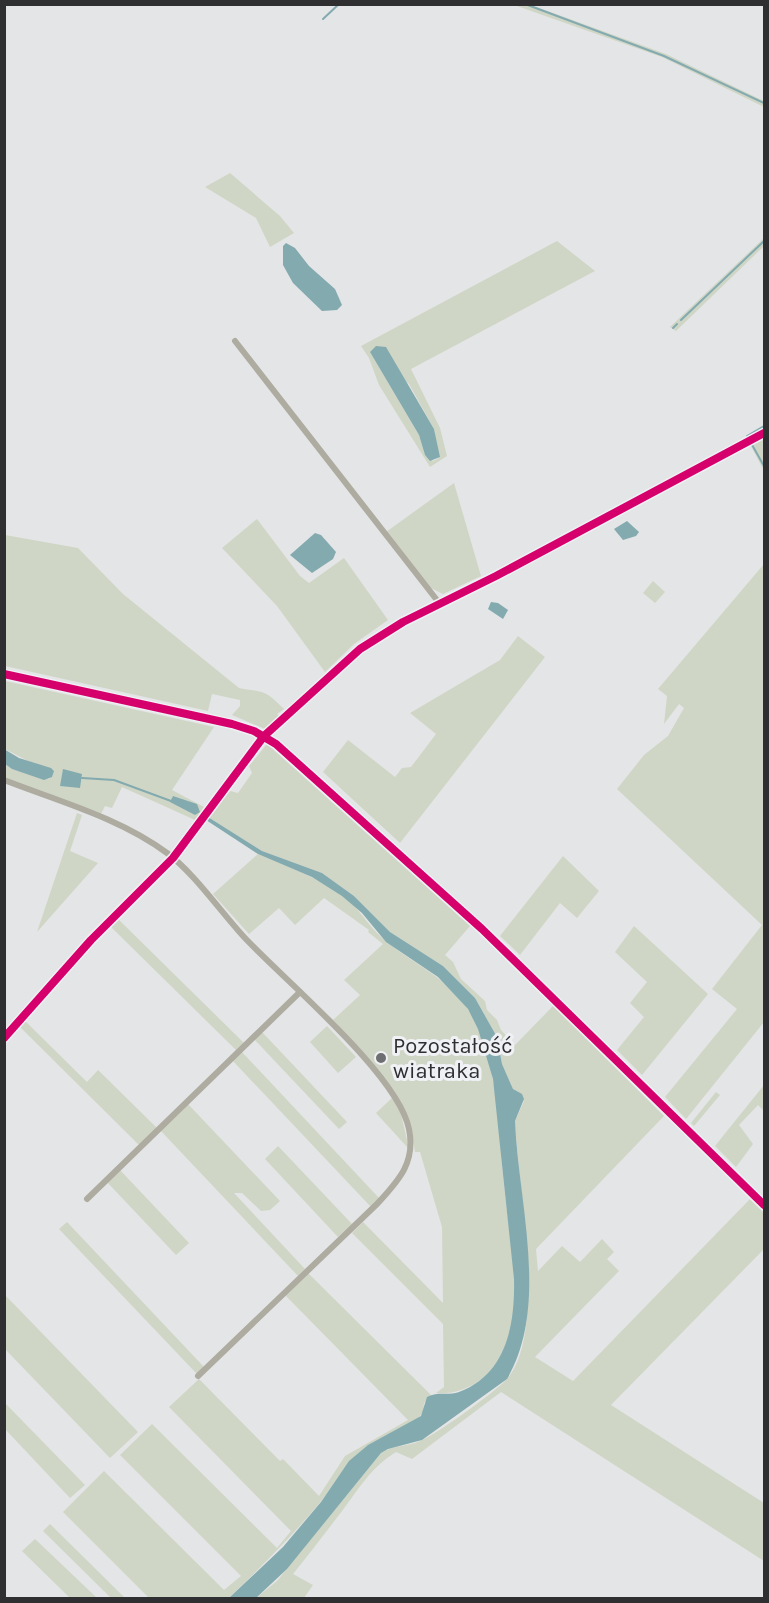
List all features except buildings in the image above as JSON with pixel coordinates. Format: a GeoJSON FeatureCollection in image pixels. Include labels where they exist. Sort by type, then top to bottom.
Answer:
{"type":"FeatureCollection","features":[{"type":"Feature","properties":{"kind":"street"},"geometry":{"type":"LineString","coordinates":[[235,340],[440,604]]}},
{"type":"Feature","properties":{"kind":"street"},"geometry":{"type":"LineString","coordinates":[[4,1038],[91,940],[173,858],[264,736],[373,639],[765,433]]}},
{"type":"Feature","properties":{"kind":"street"},"geometry":{"type":"LineString","coordinates":[[4,674],[232,724],[264,736],[289,754],[482,929],[765,1205]]}},
{"type":"Feature","properties":{"kind":"street"},"geometry":{"type":"LineString","coordinates":[[4,780],[126,829],[173,858],[245,938],[369,1064],[396,1099],[409,1129],[411,1144],[408,1166],[377,1204],[198,1376]]}},
{"type":"Feature","properties":{"kind":"street"},"geometry":{"type":"LineString","coordinates":[[87,1199],[300,992]]}},
{"type":"Feature","properties":{"kind":"green space"},"geometry":{"type":"Polygon","coordinates":[[[514,5],[531,5],[666,54],[764,101],[764,107],[662,57],[514,5]]]}},
{"type":"Feature","properties":{"kind":"green space"},"geometry":{"type":"Polygon","coordinates":[[[230,173],[280,216],[294,233],[270,247],[256,218],[205,187],[230,173]]]}},
{"type":"Feature","properties":{"kind":"green space"},"geometry":{"type":"Polygon","coordinates":[[[764,238],[764,246],[676,331],[670,327],[764,238]]]}},
{"type":"Feature","properties":{"kind":"green space"},"geometry":{"type":"Polygon","coordinates":[[[557,241],[595,271],[411,369],[440,428],[447,456],[430,467],[379,385],[369,358],[361,346],[557,241]],[[370,352],[419,435],[425,455],[433,461],[439,458],[434,429],[409,384],[370,352]]]}},
{"type":"Feature","properties":{"kind":"green space"},"geometry":{"type":"Polygon","coordinates":[[[764,439],[764,471],[751,446],[764,439]]]}},
{"type":"Feature","properties":{"kind":"green space"},"geometry":{"type":"Polygon","coordinates":[[[454,483],[481,576],[443,594],[429,587],[386,532],[454,483]]]}},
{"type":"Feature","properties":{"kind":"green space"},"geometry":{"type":"Polygon","coordinates":[[[257,519],[300,576],[309,583],[344,558],[388,620],[354,644],[325,672],[277,606],[222,548],[257,519]]]}},
{"type":"Feature","properties":{"kind":"green space"},"geometry":{"type":"Polygon","coordinates":[[[5,535],[78,548],[123,594],[239,688],[263,692],[284,709],[265,729],[232,715],[240,706],[240,700],[212,694],[208,711],[5,666],[5,535]]]}},
{"type":"Feature","properties":{"kind":"green space"},"geometry":{"type":"Polygon","coordinates":[[[764,564],[764,1022],[686,1119],[665,1097],[737,1009],[712,989],[762,925],[617,789],[644,755],[668,736],[684,708],[679,704],[664,724],[667,696],[658,689],[764,564]]]}},
{"type":"Feature","properties":{"kind":"green space"},"geometry":{"type":"Polygon","coordinates":[[[653,581],[665,592],[655,603],[643,593],[653,581]]]}},
{"type":"Feature","properties":{"kind":"green space"},"geometry":{"type":"Polygon","coordinates":[[[518,636],[545,657],[400,843],[323,772],[348,740],[395,777],[402,768],[411,767],[436,734],[410,713],[500,660],[518,636]]]}},
{"type":"Feature","properties":{"kind":"green space"},"geometry":{"type":"Polygon","coordinates":[[[5,681],[214,727],[172,790],[204,807],[195,820],[122,787],[112,808],[105,806],[101,814],[5,779],[5,764],[12,769],[49,779],[53,774],[5,749],[5,681]]]}},
{"type":"Feature","properties":{"kind":"green space"},"geometry":{"type":"Polygon","coordinates":[[[267,744],[470,926],[445,955],[453,962],[461,979],[485,1001],[487,1010],[515,1045],[553,1006],[664,1116],[536,1249],[538,1271],[562,1246],[580,1262],[602,1239],[614,1252],[607,1259],[619,1271],[535,1357],[573,1381],[750,1199],[764,1213],[764,1249],[611,1405],[764,1503],[764,1561],[501,1392],[412,1459],[396,1452],[372,1471],[293,1574],[313,1585],[304,1598],[256,1598],[277,1581],[381,1453],[428,1437],[489,1395],[505,1381],[518,1360],[525,1330],[528,1295],[527,1257],[515,1121],[524,1101],[513,1089],[502,1064],[497,1037],[475,998],[443,966],[390,932],[354,896],[322,873],[262,851],[208,817],[230,791],[238,793],[252,773],[249,766],[267,744]]]}},
{"type":"Feature","properties":{"kind":"green space"},"geometry":{"type":"Polygon","coordinates":[[[77,813],[82,815],[70,851],[98,863],[37,932],[77,813]]]}},
{"type":"Feature","properties":{"kind":"green space"},"geometry":{"type":"Polygon","coordinates":[[[258,854],[315,879],[347,899],[381,937],[430,972],[459,997],[472,1016],[484,1042],[497,1106],[514,1269],[514,1312],[511,1333],[500,1360],[485,1377],[467,1388],[436,1393],[444,1387],[443,1324],[352,1233],[363,1222],[443,1303],[442,1227],[420,1152],[415,1152],[404,1113],[385,1080],[333,1020],[360,995],[344,980],[383,944],[368,932],[369,930],[324,898],[295,925],[279,908],[249,934],[213,894],[258,854]]]}},
{"type":"Feature","properties":{"kind":"green space"},"geometry":{"type":"Polygon","coordinates":[[[563,856],[599,891],[577,918],[560,903],[520,955],[500,936],[563,856]]]}},
{"type":"Feature","properties":{"kind":"green space"},"geometry":{"type":"Polygon","coordinates":[[[117,918],[244,1043],[236,1050],[110,926],[117,918]]]}},
{"type":"Feature","properties":{"kind":"green space"},"geometry":{"type":"Polygon","coordinates":[[[634,926],[708,994],[642,1075],[617,1050],[644,1017],[630,1003],[647,982],[615,952],[634,926]]]}},
{"type":"Feature","properties":{"kind":"green space"},"geometry":{"type":"Polygon","coordinates":[[[24,1020],[87,1082],[98,1070],[157,1128],[139,1145],[18,1025],[24,1020]]]}},
{"type":"Feature","properties":{"kind":"green space"},"geometry":{"type":"Polygon","coordinates":[[[327,1026],[356,1057],[338,1073],[310,1042],[327,1026]]]}},
{"type":"Feature","properties":{"kind":"green space"},"geometry":{"type":"Polygon","coordinates":[[[262,1032],[347,1122],[339,1129],[254,1039],[262,1032]]]}},
{"type":"Feature","properties":{"kind":"green space"},"geometry":{"type":"Polygon","coordinates":[[[241,1051],[379,1198],[371,1207],[232,1060],[241,1051]]]}},
{"type":"Feature","properties":{"kind":"green space"},"geometry":{"type":"Polygon","coordinates":[[[764,1085],[764,1111],[758,1105],[739,1125],[753,1144],[736,1167],[715,1146],[764,1085]]]}},
{"type":"Feature","properties":{"kind":"green space"},"geometry":{"type":"Polygon","coordinates":[[[716,1092],[720,1095],[694,1126],[691,1123],[716,1092]]]}},
{"type":"Feature","properties":{"kind":"green space"},"geometry":{"type":"Polygon","coordinates":[[[392,1098],[401,1114],[409,1149],[376,1113],[392,1098]]]}},
{"type":"Feature","properties":{"kind":"green space"},"geometry":{"type":"Polygon","coordinates":[[[187,1103],[280,1201],[270,1210],[261,1211],[242,1193],[234,1193],[305,1269],[298,1276],[160,1130],[187,1103]]]}},
{"type":"Feature","properties":{"kind":"green space"},"geometry":{"type":"Polygon","coordinates":[[[278,1146],[352,1224],[338,1237],[265,1159],[278,1146]]]}},
{"type":"Feature","properties":{"kind":"green space"},"geometry":{"type":"Polygon","coordinates":[[[119,1169],[189,1243],[176,1255],[107,1182],[119,1169]]]}},
{"type":"Feature","properties":{"kind":"green space"},"geometry":{"type":"Polygon","coordinates":[[[67,1222],[204,1367],[197,1374],[59,1229],[67,1222]]]}},
{"type":"Feature","properties":{"kind":"green space"},"geometry":{"type":"Polygon","coordinates":[[[308,1273],[431,1395],[424,1403],[423,1412],[412,1423],[372,1443],[358,1454],[275,1553],[229,1598],[149,1598],[63,1512],[104,1471],[224,1590],[241,1576],[120,1455],[152,1424],[277,1548],[291,1531],[169,1407],[199,1379],[280,1461],[283,1459],[319,1496],[345,1456],[408,1420],[284,1294],[308,1273]]]}},
{"type":"Feature","properties":{"kind":"green space"},"geometry":{"type":"Polygon","coordinates":[[[4,1294],[138,1432],[110,1458],[5,1349],[4,1294]]]}},
{"type":"Feature","properties":{"kind":"green space"},"geometry":{"type":"Polygon","coordinates":[[[4,1402],[85,1485],[70,1498],[5,1429],[4,1402]]]}},
{"type":"Feature","properties":{"kind":"green space"},"geometry":{"type":"Polygon","coordinates":[[[50,1524],[125,1598],[111,1598],[43,1531],[50,1524]]]}},
{"type":"Feature","properties":{"kind":"green space"},"geometry":{"type":"Polygon","coordinates":[[[35,1539],[97,1598],[70,1598],[22,1551],[35,1539]]]}},
{"type":"Feature","properties":{"kind":"water"},"geometry":{"type":"Polygon","coordinates":[[[286,243],[295,248],[309,266],[335,289],[342,305],[337,310],[322,311],[293,283],[283,265],[283,246],[286,243]]]}},
{"type":"Feature","properties":{"kind":"water"},"geometry":{"type":"Polygon","coordinates":[[[376,346],[386,347],[434,429],[440,457],[430,461],[425,455],[419,435],[370,352],[376,346]]]}},
{"type":"Feature","properties":{"kind":"water"},"geometry":{"type":"Polygon","coordinates":[[[627,521],[639,532],[636,536],[623,540],[614,529],[627,521]]]}},
{"type":"Feature","properties":{"kind":"water"},"geometry":{"type":"Polygon","coordinates":[[[315,533],[321,535],[336,552],[333,559],[312,573],[290,555],[315,533]]]}},
{"type":"Feature","properties":{"kind":"water"},"geometry":{"type":"Polygon","coordinates":[[[491,602],[498,603],[508,610],[503,619],[488,609],[491,602]]]}},
{"type":"Feature","properties":{"kind":"water"},"geometry":{"type":"Polygon","coordinates":[[[4,749],[19,758],[51,768],[54,771],[52,777],[44,780],[12,769],[5,764],[4,749]]]}},
{"type":"Feature","properties":{"kind":"water"},"geometry":{"type":"Polygon","coordinates":[[[63,769],[82,774],[80,788],[60,786],[63,769]]]}},
{"type":"Feature","properties":{"kind":"water"},"geometry":{"type":"Polygon","coordinates":[[[173,796],[197,804],[200,812],[195,815],[170,802],[173,796]]]}},
{"type":"Feature","properties":{"kind":"water"},"geometry":{"type":"Polygon","coordinates":[[[208,817],[262,851],[322,873],[354,896],[390,932],[443,966],[475,998],[497,1037],[502,1064],[513,1089],[522,1094],[524,1099],[515,1121],[528,1253],[527,1319],[520,1350],[507,1379],[422,1440],[381,1453],[287,1569],[256,1598],[229,1598],[283,1547],[321,1502],[349,1461],[368,1445],[421,1416],[427,1397],[459,1392],[475,1384],[488,1373],[498,1360],[510,1330],[514,1279],[493,1079],[478,1029],[468,1009],[438,977],[386,942],[362,913],[342,896],[312,877],[258,854],[206,820],[208,817]]]}},
{"type":"Feature","properties":{"kind":"waterway"},"geometry":{"type":"LineString","coordinates":[[323,19],[339,4]]}},
{"type":"Feature","properties":{"kind":"waterway"},"geometry":{"type":"LineString","coordinates":[[525,4],[664,56],[764,103]]}},
{"type":"Feature","properties":{"kind":"waterway"},"geometry":{"type":"LineString","coordinates":[[681,320],[764,241]]}},
{"type":"Feature","properties":{"kind":"waterway"},"geometry":{"type":"LineString","coordinates":[[673,328],[677,324]]}},
{"type":"Feature","properties":{"kind":"waterway"},"geometry":{"type":"LineString","coordinates":[[747,436],[764,426]]}},
{"type":"Feature","properties":{"kind":"waterway"},"geometry":{"type":"LineString","coordinates":[[751,443],[764,466]]}},
{"type":"Feature","properties":{"kind":"waterway"},"geometry":{"type":"LineString","coordinates":[[82,778],[114,780],[171,801]]}},
{"type":"Feature","properties":{"kind":"cycle path"},"geometry":{"type":"LineString","coordinates":[[4,1038],[91,940],[173,858],[264,736],[360,649],[403,622],[496,576],[764,433]]}},
{"type":"Feature","properties":{"kind":"cycle path"},"geometry":{"type":"LineString","coordinates":[[4,674],[232,724],[254,731],[276,744],[482,929],[764,1205]]}},
{"type":"Feature","properties":{"kind":"place","name":"Pozostałość wiatraka"},"geometry":{"type":"Point","coordinates":[381,1058]}}]}
